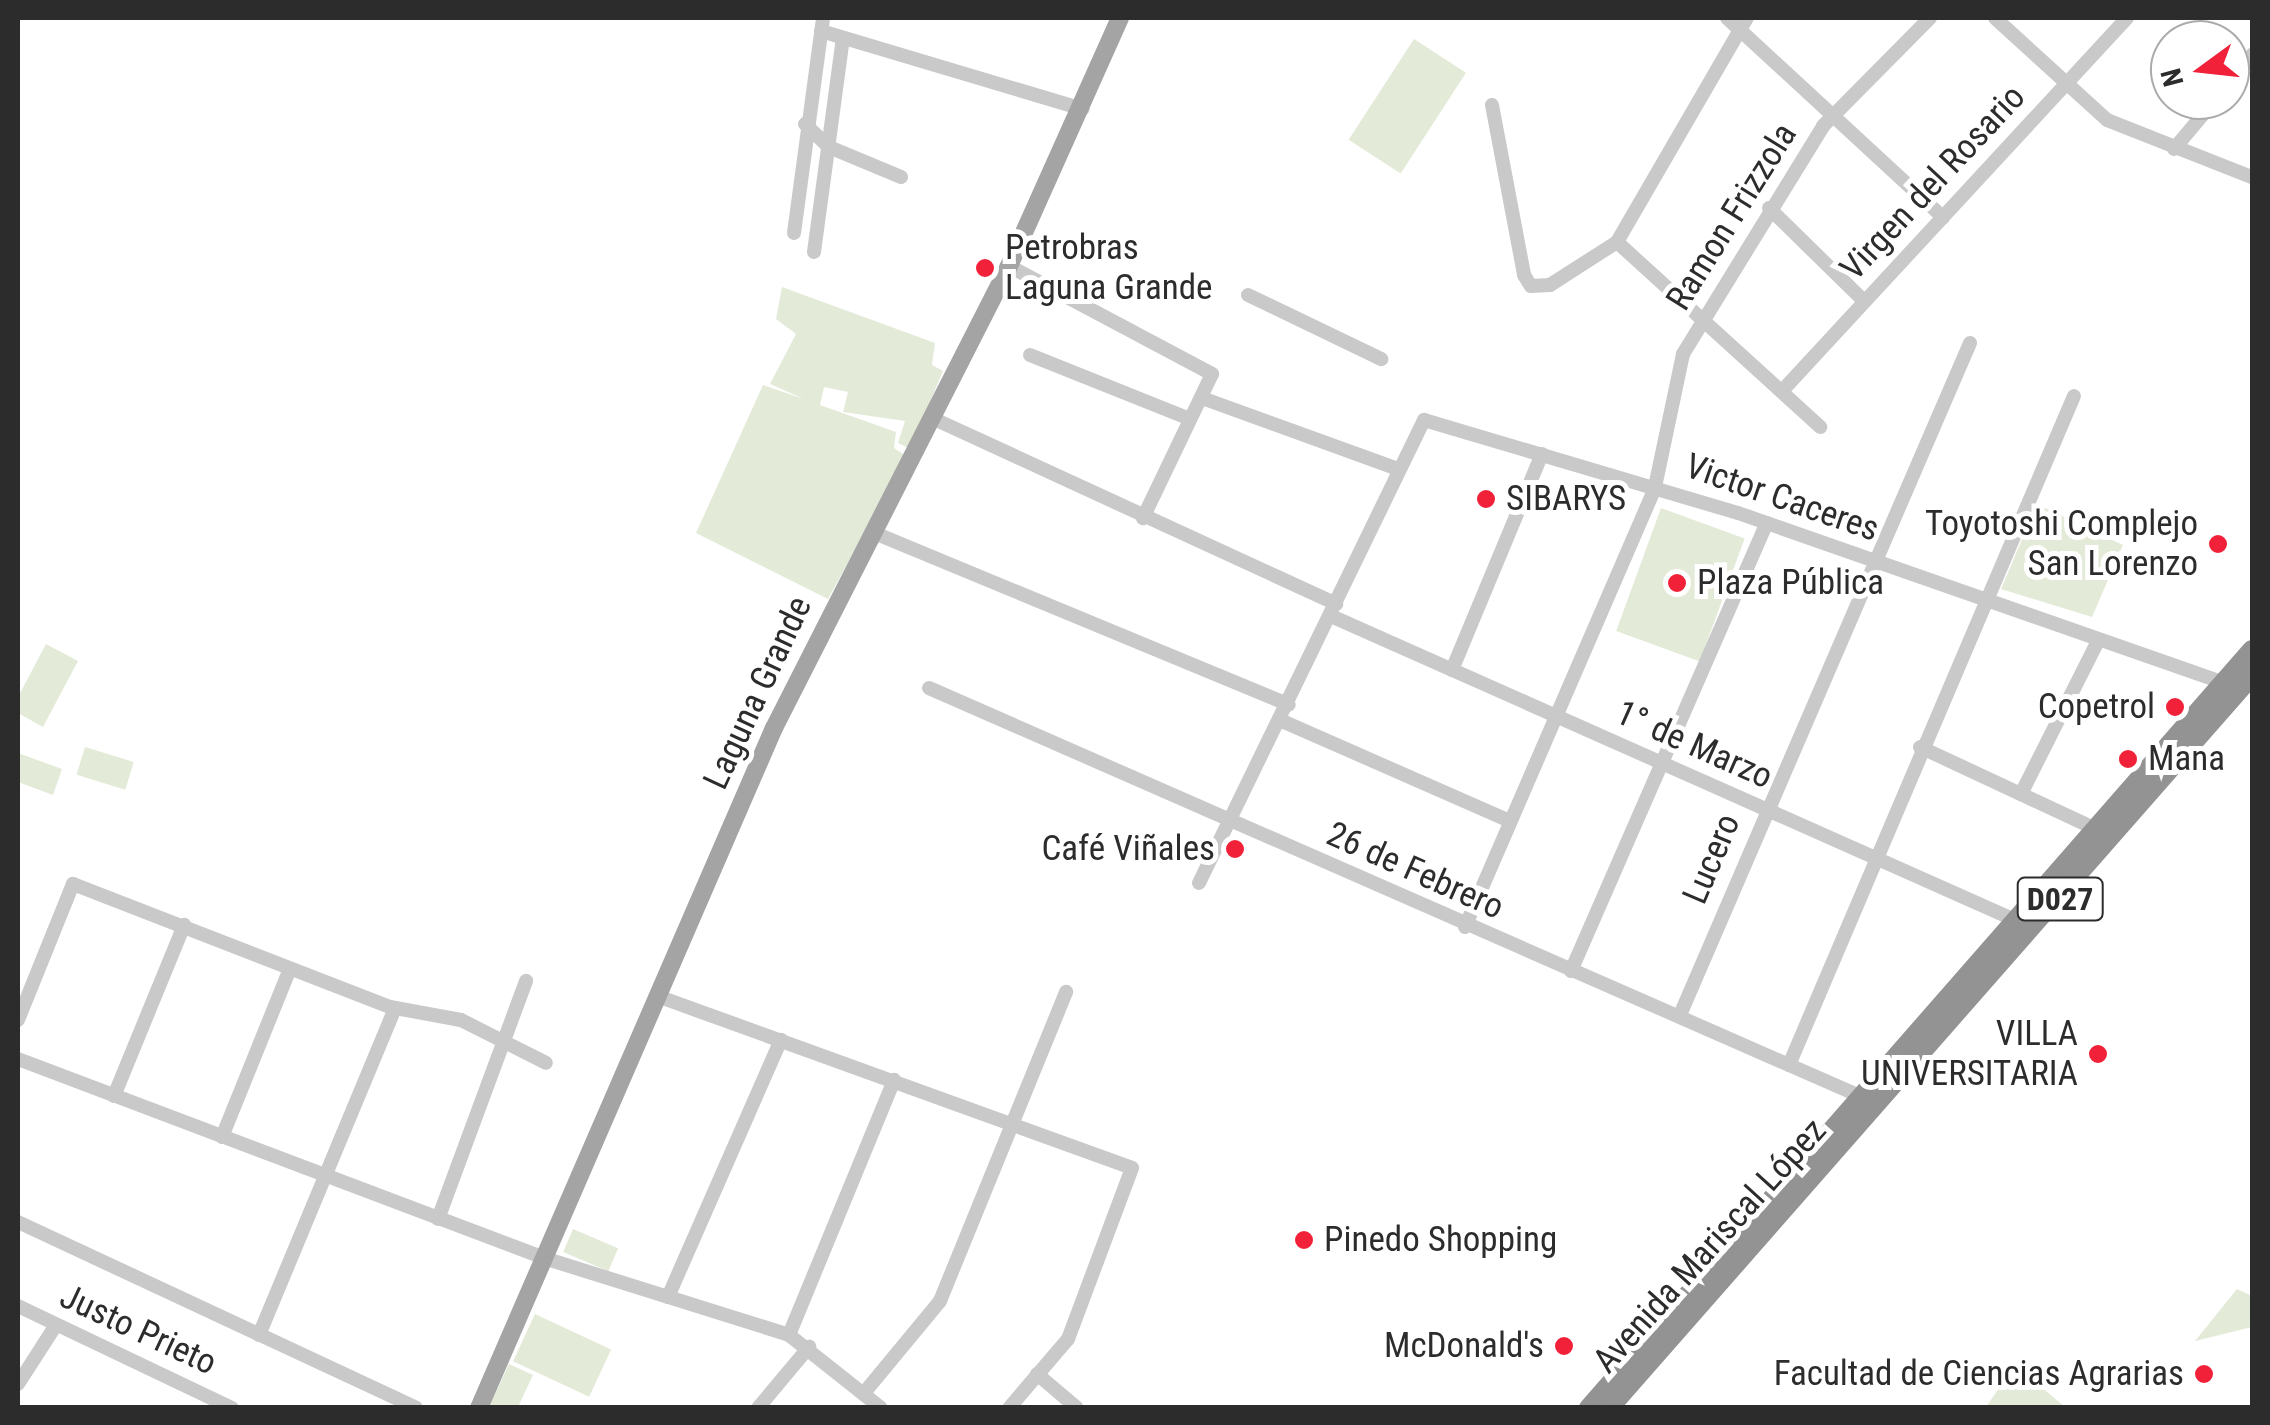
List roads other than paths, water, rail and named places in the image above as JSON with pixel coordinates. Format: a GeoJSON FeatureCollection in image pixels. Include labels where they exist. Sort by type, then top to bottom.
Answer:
{"type":"FeatureCollection","features":[{"type":"Feature","properties":{"kind":"highway","name":"D027"},"geometry":{"type":"LineString","coordinates":[[2026,926],[2100,831],[2233,688],[2252,650]]}},
{"type":"Feature","properties":{"kind":"highway","name":"Avenida Mariscal López"},"geometry":{"type":"LineString","coordinates":[[1609,1408],[1870,1100],[2233,688],[2252,674]]}},
{"type":"Feature","properties":{"kind":"highway","name":"D027"},"geometry":{"type":"LineString","coordinates":[[1589,1408],[1870,1100]]}},
{"type":"Feature","properties":{"kind":"main road","name":"Laguna Grande"},"geometry":{"type":"LineString","coordinates":[[479,1408],[547,1259],[774,728],[1009,266],[1083,109],[1120,18]]}},
{"type":"Feature","properties":{"kind":"street"},"geometry":{"type":"LineString","coordinates":[[1727,18],[1745,25],[1943,217]]}},
{"type":"Feature","properties":{"kind":"street","name":"Ramon Frizzola"},"geometry":{"type":"LineString","coordinates":[[1465,926],[1654,486],[1671,392],[1704,316],[1769,208],[1833,114],[1930,18]]}},
{"type":"Feature","properties":{"kind":"street"},"geometry":{"type":"LineString","coordinates":[[1995,18],[2107,120],[2252,177]]}},
{"type":"Feature","properties":{"kind":"street","name":"Virgen del Rosario"},"geometry":{"type":"LineString","coordinates":[[1783,390],[2127,18]]}},
{"type":"Feature","properties":{"kind":"street"},"geometry":{"type":"LineString","coordinates":[[794,233],[805,124],[822,24],[843,38],[1083,109]]}},
{"type":"Feature","properties":{"kind":"street"},"geometry":{"type":"LineString","coordinates":[[1492,105],[1531,286],[1550,285],[1616,242],[1745,25]]}},
{"type":"Feature","properties":{"kind":"street"},"geometry":{"type":"LineString","coordinates":[[814,252],[843,38]]}},
{"type":"Feature","properties":{"kind":"street"},"geometry":{"type":"LineString","coordinates":[[2174,149],[2198,120]]}},
{"type":"Feature","properties":{"kind":"street"},"geometry":{"type":"LineString","coordinates":[[805,124],[829,147],[901,176]]}},
{"type":"Feature","properties":{"kind":"street"},"geometry":{"type":"LineString","coordinates":[[1769,208],[1864,301]]}},
{"type":"Feature","properties":{"kind":"street"},"geometry":{"type":"LineString","coordinates":[[1616,242],[1704,316],[1820,426]]}},
{"type":"Feature","properties":{"kind":"street"},"geometry":{"type":"LineString","coordinates":[[1009,266],[1196,358],[1212,374],[1143,518]]}},
{"type":"Feature","properties":{"kind":"street"},"geometry":{"type":"LineString","coordinates":[[1248,295],[1380,359]]}},
{"type":"Feature","properties":{"kind":"street","name":"Lucero"},"geometry":{"type":"LineString","coordinates":[[1680,1016],[1970,343]]}},
{"type":"Feature","properties":{"kind":"street"},"geometry":{"type":"LineString","coordinates":[[1030,354],[1190,419]]}},
{"type":"Feature","properties":{"kind":"street"},"geometry":{"type":"LineString","coordinates":[[1789,1064],[1920,747],[2074,396]]}},
{"type":"Feature","properties":{"kind":"street"},"geometry":{"type":"LineString","coordinates":[[1199,883],[1290,705],[1398,469],[1202,398]]}},
{"type":"Feature","properties":{"kind":"street","name":"1° de Marzo"},"geometry":{"type":"LineString","coordinates":[[932,418],[1452,670],[2026,926]]}},
{"type":"Feature","properties":{"kind":"street","name":"Victor Caceres"},"geometry":{"type":"LineString","coordinates":[[1398,469],[1416,427],[1432,420],[1767,522],[2233,688]]}},
{"type":"Feature","properties":{"kind":"street"},"geometry":{"type":"LineString","coordinates":[[1452,670],[1542,454]]}},
{"type":"Feature","properties":{"kind":"street"},"geometry":{"type":"LineString","coordinates":[[1571,972],[1767,522]]}},
{"type":"Feature","properties":{"kind":"street"},"geometry":{"type":"LineString","coordinates":[[872,532],[1290,705]]}},
{"type":"Feature","properties":{"kind":"street"},"geometry":{"type":"LineString","coordinates":[[2021,794],[2098,641]]}},
{"type":"Feature","properties":{"kind":"street","name":"26 de Febrero"},"geometry":{"type":"LineString","coordinates":[[929,688],[1465,926],[1870,1100]]}},
{"type":"Feature","properties":{"kind":"street"},"geometry":{"type":"LineString","coordinates":[[1282,720],[1510,821]]}},
{"type":"Feature","properties":{"kind":"street"},"geometry":{"type":"LineString","coordinates":[[1920,747],[2100,831]]}},
{"type":"Feature","properties":{"kind":"street"},"geometry":{"type":"LineString","coordinates":[[18,1020],[73,884],[395,1008],[462,1020],[502,1046],[546,1063]]}},
{"type":"Feature","properties":{"kind":"street"},"geometry":{"type":"LineString","coordinates":[[114,1096],[184,925]]}},
{"type":"Feature","properties":{"kind":"street"},"geometry":{"type":"LineString","coordinates":[[222,1137],[287,976]]}},
{"type":"Feature","properties":{"kind":"street"},"geometry":{"type":"LineString","coordinates":[[438,1220],[526,981]]}},
{"type":"Feature","properties":{"kind":"street"},"geometry":{"type":"LineString","coordinates":[[864,1393],[940,1302],[1066,992]]}},
{"type":"Feature","properties":{"kind":"street"},"geometry":{"type":"LineString","coordinates":[[660,997],[1132,1168],[1068,1340],[1010,1408]]}},
{"type":"Feature","properties":{"kind":"street"},"geometry":{"type":"LineString","coordinates":[[259,1335],[395,1008]]}},
{"type":"Feature","properties":{"kind":"street"},"geometry":{"type":"LineString","coordinates":[[668,1297],[781,1040]]}},
{"type":"Feature","properties":{"kind":"street"},"geometry":{"type":"LineString","coordinates":[[18,1059],[547,1259],[790,1335],[881,1408]]}},
{"type":"Feature","properties":{"kind":"street"},"geometry":{"type":"LineString","coordinates":[[790,1335],[894,1080]]}},
{"type":"Feature","properties":{"kind":"street"},"geometry":{"type":"LineString","coordinates":[[18,1222],[416,1408]]}},
{"type":"Feature","properties":{"kind":"street","name":"Justo Prieto"},"geometry":{"type":"LineString","coordinates":[[18,1306],[232,1408]]}},
{"type":"Feature","properties":{"kind":"street"},"geometry":{"type":"LineString","coordinates":[[18,1384],[56,1325]]}},
{"type":"Feature","properties":{"kind":"street"},"geometry":{"type":"LineString","coordinates":[[758,1408],[809,1347]]}},
{"type":"Feature","properties":{"kind":"street"},"geometry":{"type":"LineString","coordinates":[[1037,1374],[1077,1408]]}},
{"type":"Feature","properties":{"kind":"place","name":"Petrobras Laguna Grande"},"geometry":{"type":"Point","coordinates":[985,268]}},
{"type":"Feature","properties":{"kind":"place","name":"SIBARYS"},"geometry":{"type":"Point","coordinates":[1486,499]}},
{"type":"Feature","properties":{"kind":"place","name":"Toyotoshi Complejo San Lorenzo"},"geometry":{"type":"Point","coordinates":[2218,544]}},
{"type":"Feature","properties":{"kind":"place","name":"Plaza Pública"},"geometry":{"type":"Point","coordinates":[1677,583]}},
{"type":"Feature","properties":{"kind":"place","name":"Copetrol"},"geometry":{"type":"Point","coordinates":[2175,707]}},
{"type":"Feature","properties":{"kind":"place","name":"Mana"},"geometry":{"type":"Point","coordinates":[2128,759]}},
{"type":"Feature","properties":{"kind":"place","name":"Café Viñales"},"geometry":{"type":"Point","coordinates":[1235,849]}},
{"type":"Feature","properties":{"kind":"place","name":"VILLA UNIVERSITARIA"},"geometry":{"type":"Point","coordinates":[2098,1054]}},
{"type":"Feature","properties":{"kind":"place","name":"Pinedo Shopping"},"geometry":{"type":"Point","coordinates":[1304,1240]}},
{"type":"Feature","properties":{"kind":"place","name":"McDonald's"},"geometry":{"type":"Point","coordinates":[1564,1346]}},
{"type":"Feature","properties":{"kind":"place","name":"Facultad de Ciencias Agrarias"},"geometry":{"type":"Point","coordinates":[2204,1374]}}]}
